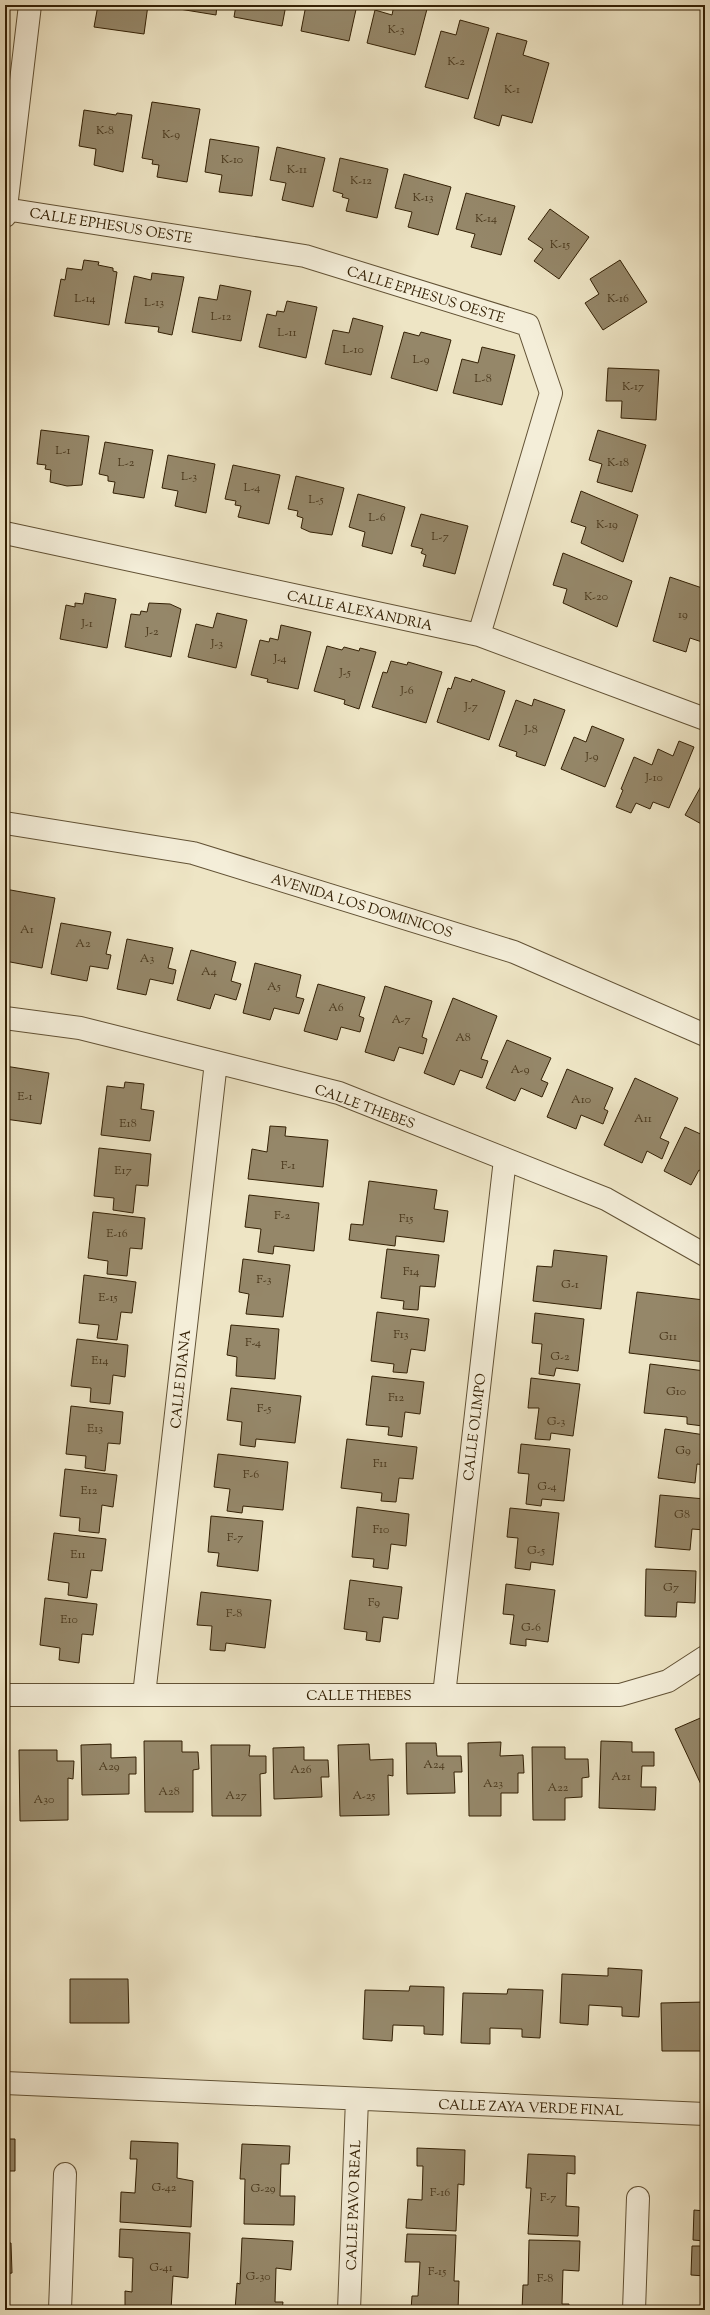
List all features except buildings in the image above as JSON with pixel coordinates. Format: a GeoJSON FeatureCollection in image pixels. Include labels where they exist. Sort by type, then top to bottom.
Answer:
{"type":"FeatureCollection","features":[{"type":"Feature","properties":{"kind":"street"},"geometry":{"type":"LineString","coordinates":[[5,211],[30,5]]}},
{"type":"Feature","properties":{"kind":"street","name":"CALLE EPHESUS OESTE"},"geometry":{"type":"LineString","coordinates":[[5,211],[304,256],[528,325],[551,393],[479,635]]}},
{"type":"Feature","properties":{"kind":"street","name":"CALLE ALEXANDRIA"},"geometry":{"type":"LineString","coordinates":[[5,533],[479,635],[705,719]]}},
{"type":"Feature","properties":{"kind":"street","name":"AVENIDA LOS DOMINICOS"},"geometry":{"type":"LineString","coordinates":[[5,823],[193,853],[514,952],[705,1035]]}},
{"type":"Feature","properties":{"kind":"street","name":"CALLE THEBES"},"geometry":{"type":"LineString","coordinates":[[5,1018],[80,1028],[339,1093],[606,1199],[705,1255]]}},
{"type":"Feature","properties":{"kind":"street","name":"CALLE DIANA"},"geometry":{"type":"LineString","coordinates":[[144,1695],[216,1062]]}},
{"type":"Feature","properties":{"kind":"street","name":"CALLE OLIMPO"},"geometry":{"type":"LineString","coordinates":[[444,1695],[505,1160]]}},
{"type":"Feature","properties":{"kind":"street","name":"CALLE THEBES"},"geometry":{"type":"LineString","coordinates":[[5,1695],[620,1695],[668,1681],[705,1657]]}},
{"type":"Feature","properties":{"kind":"street","name":"CALLE ZAYA VERDE FINAL"},"geometry":{"type":"LineString","coordinates":[[5,2083],[705,2114]]}},
{"type":"Feature","properties":{"kind":"street","name":"CALLE PAVO REAL"},"geometry":{"type":"LineString","coordinates":[[349,2310],[357,2099]]}},
{"type":"Feature","properties":{"kind":"street"},"geometry":{"type":"LineString","coordinates":[[60,2310],[65,2174]]}},
{"type":"Feature","properties":{"kind":"street"},"geometry":{"type":"LineString","coordinates":[[634,2310],[638,2198]]}}]}
